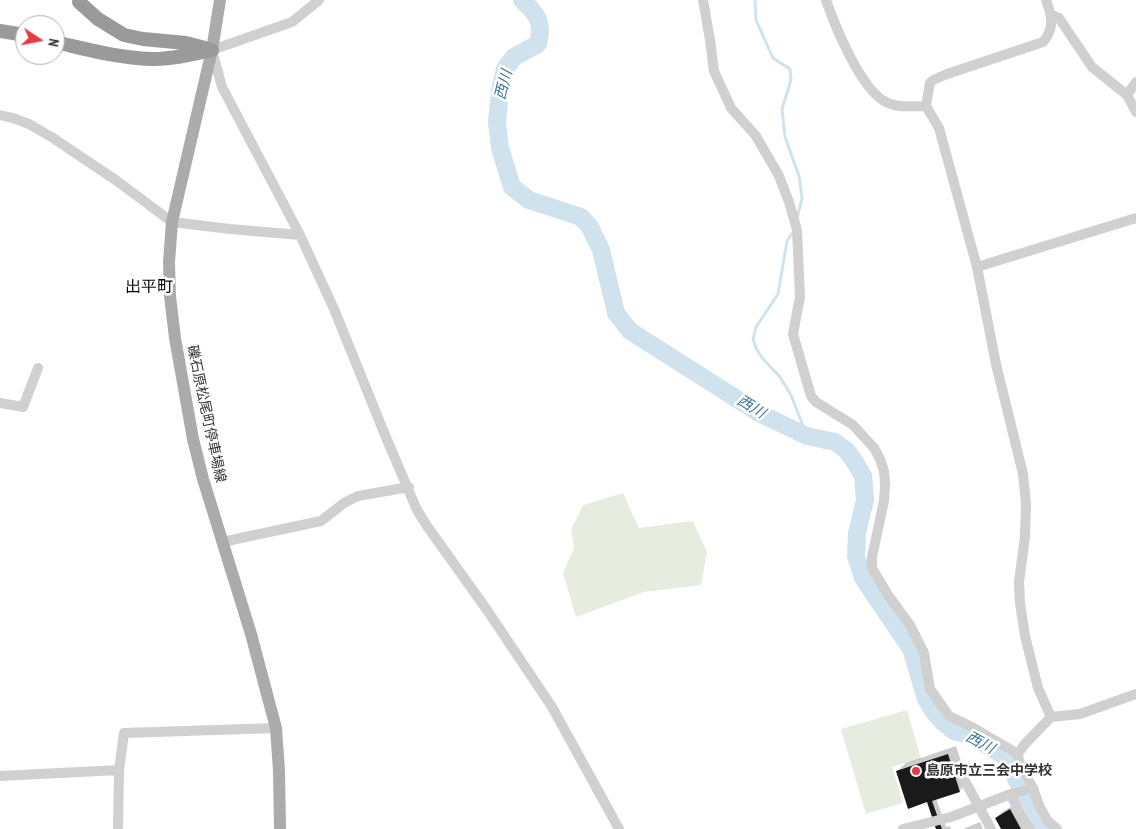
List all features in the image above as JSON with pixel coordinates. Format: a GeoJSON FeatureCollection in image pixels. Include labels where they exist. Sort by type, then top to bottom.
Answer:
{"type":"FeatureCollection","features":[{"type":"Feature","properties":{"kind":"highway"},"geometry":{"type":"LineString","coordinates":[[79,2],[98,19],[124,35],[143,40],[186,43],[212,50]]}},
{"type":"Feature","properties":{"kind":"highway"},"geometry":{"type":"LineString","coordinates":[[0,31],[15,33]]}},
{"type":"Feature","properties":{"kind":"highway"},"geometry":{"type":"LineString","coordinates":[[65,44],[119,56],[152,60],[181,57],[212,50]]}},
{"type":"Feature","properties":{"kind":"main road","name":"礫石原松尾町停車場線"},"geometry":{"type":"LineString","coordinates":[[220,0],[212,50],[172,222],[169,262],[170,296],[175,338],[193,439],[222,542],[251,634],[276,728],[280,829]]}},
{"type":"Feature","properties":{"kind":"street"},"geometry":{"type":"LineString","coordinates":[[319,0],[292,22],[212,50],[222,87],[300,235],[334,309],[381,426],[418,510],[427,526],[552,706],[619,829]]}},
{"type":"Feature","properties":{"kind":"street"},"geometry":{"type":"LineString","coordinates":[[702,0],[714,71],[731,108],[756,136],[779,176],[797,230],[800,297],[793,334],[811,396],[816,402],[853,425],[864,436],[874,448],[884,471],[884,501],[872,557],[872,568],[888,595],[910,625],[921,646],[924,653],[930,689],[949,716],[1018,754]]}},
{"type":"Feature","properties":{"kind":"street"},"geometry":{"type":"LineString","coordinates":[[826,0],[840,36],[872,92],[889,104],[926,106]]}},
{"type":"Feature","properties":{"kind":"street"},"geometry":{"type":"LineString","coordinates":[[1046,0],[1052,15],[1048,36],[1042,42],[933,80],[928,88],[926,106],[939,128],[977,267],[996,364],[1023,474],[1026,504],[1025,536],[1018,582],[1025,636],[1038,688],[1052,717]]}},
{"type":"Feature","properties":{"kind":"street"},"geometry":{"type":"LineString","coordinates":[[1052,15],[1059,18],[1092,67],[1127,95],[1136,112]]}},
{"type":"Feature","properties":{"kind":"street"},"geometry":{"type":"LineString","coordinates":[[1127,95],[1136,82]]}},
{"type":"Feature","properties":{"kind":"street"},"geometry":{"type":"LineString","coordinates":[[0,115],[14,118],[54,138],[117,181],[172,222],[230,230],[300,235]]}},
{"type":"Feature","properties":{"kind":"street"},"geometry":{"type":"LineString","coordinates":[[977,267],[1136,218]]}},
{"type":"Feature","properties":{"kind":"street"},"geometry":{"type":"LineString","coordinates":[[0,403],[23,406],[38,368]]}},
{"type":"Feature","properties":{"kind":"street"},"geometry":{"type":"LineString","coordinates":[[222,542],[321,521],[344,503],[358,496],[409,487]]}},
{"type":"Feature","properties":{"kind":"street"},"geometry":{"type":"LineString","coordinates":[[1057,829],[1047,820],[1019,762],[1018,754],[1024,745],[1052,717],[1080,714],[1136,694]]}},
{"type":"Feature","properties":{"kind":"street"},"geometry":{"type":"LineString","coordinates":[[118,829],[119,770],[124,733],[276,728]]}},
{"type":"Feature","properties":{"kind":"street"},"geometry":{"type":"LineString","coordinates":[[0,776],[119,770]]}},
{"type":"Feature","properties":{"kind":"street"},"geometry":{"type":"LineString","coordinates":[[959,770],[991,829]]}},
{"type":"Feature","properties":{"kind":"street"},"geometry":{"type":"LineString","coordinates":[[903,829],[951,817],[1014,793],[1031,789]]}},
{"type":"Feature","properties":{"kind":"street"},"geometry":{"type":"LineString","coordinates":[[1014,793],[1019,813],[1030,829]]}},
{"type":"Feature","properties":{"kind":"shaded area"},"geometry":{"type":"Polygon","coordinates":[[[623,493],[639,528],[693,521],[707,552],[701,585],[644,592],[576,617],[563,573],[574,548],[571,530],[583,505],[623,493]]]}},
{"type":"Feature","properties":{"kind":"shaded area"},"geometry":{"type":"Polygon","coordinates":[[[907,710],[921,759],[892,767],[903,803],[866,814],[841,729],[907,710]]]}},
{"type":"Feature","properties":{"kind":"building"},"geometry":{"type":"Polygon","coordinates":[[[948,754],[960,792],[932,801],[942,829],[936,829],[927,802],[908,809],[896,771],[948,754]]]}},
{"type":"Feature","properties":{"kind":"building"},"geometry":{"type":"Polygon","coordinates":[[[1010,809],[1021,829],[1001,829],[995,818],[1010,809]]]}},
{"type":"Feature","properties":{"kind":"waterway","name":"西川"},"geometry":{"type":"LineString","coordinates":[[522,0],[538,19],[540,36],[538,44],[514,57],[505,69],[500,91],[497,122],[500,148],[512,187],[529,200],[581,217],[590,227],[601,250],[616,313],[630,331],[759,413],[807,436],[835,442],[846,450],[863,476],[865,500],[857,533],[856,556],[863,578],[911,649],[926,699],[934,712],[954,731],[972,736],[1004,756],[1040,829]]}},
{"type":"Feature","properties":{"kind":"waterway"},"geometry":{"type":"LineString","coordinates":[[755,0],[756,20],[773,58],[790,69],[791,80],[782,109],[785,137],[799,176],[802,198],[797,219]]}},
{"type":"Feature","properties":{"kind":"waterway"},"geometry":{"type":"LineString","coordinates":[[793,232],[787,241],[778,294],[756,327],[753,339],[763,359],[780,377],[791,395],[807,436]]}},
{"type":"Feature","properties":{"kind":"place","name":"島原市立三会中学校"},"geometry":{"type":"Point","coordinates":[916,771]}},
{"type":"Feature","properties":{"kind":"district","name":"出平町"},"geometry":{"type":"Point","coordinates":[149,287]}}]}
